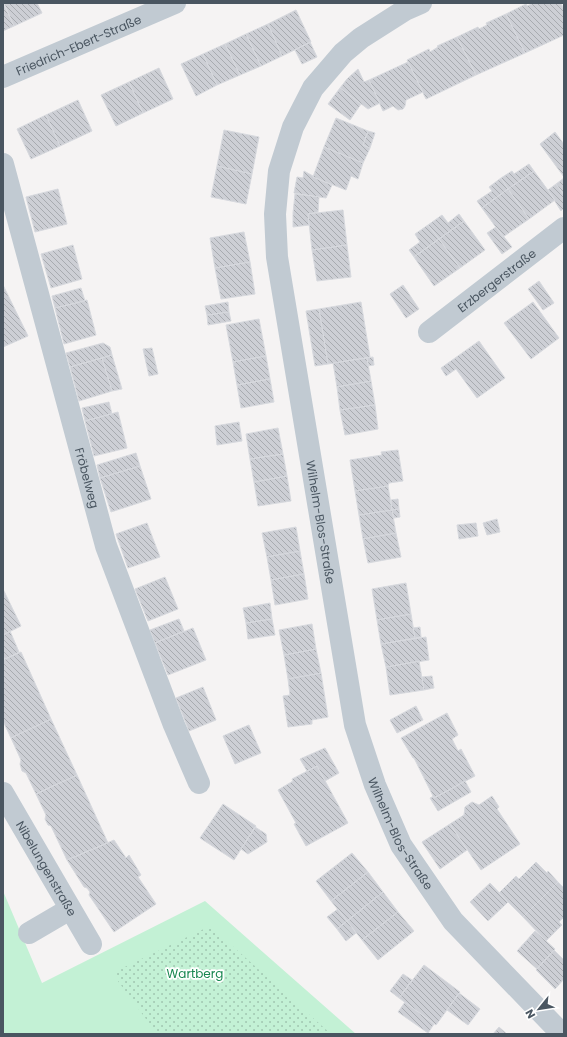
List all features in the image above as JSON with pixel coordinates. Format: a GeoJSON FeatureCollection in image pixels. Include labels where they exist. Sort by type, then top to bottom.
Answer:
{"type":"FeatureCollection","features":[{"type":"Feature","properties":{"kind":"street","name":"Friedrich-Ebert-Straße"},"geometry":{"type":"LineString","coordinates":[[3,76],[175,3]]}},
{"type":"Feature","properties":{"kind":"street","name":"Wilhelm-Blos-Straße"},"geometry":{"type":"LineString","coordinates":[[421,3],[405,10],[361,38],[343,53],[313,88],[294,127],[279,171],[275,214],[277,256],[355,725],[374,785],[402,845],[453,921],[562,1034]]}},
{"type":"Feature","properties":{"kind":"street","name":"Fröbelweg"},"geometry":{"type":"LineString","coordinates":[[3,164],[106,546],[174,726],[200,783]]}},
{"type":"Feature","properties":{"kind":"street","name":"Erzbergerstraße"},"geometry":{"type":"LineString","coordinates":[[429,332],[564,228]]}},
{"type":"Feature","properties":{"kind":"street","name":"Nibelungenstraße"},"geometry":{"type":"LineString","coordinates":[[3,793],[91,944]]}},
{"type":"Feature","properties":{"kind":"street"},"geometry":{"type":"LineString","coordinates":[[29,933],[70,909]]}},
{"type":"Feature","properties":{"kind":"green space","name":"Wartberg"},"geometry":{"type":"Polygon","coordinates":[[[3,891],[42,983],[205,901],[356,1034],[3,1034],[3,891]]]}},
{"type":"Feature","properties":{"kind":"green space"},"geometry":{"type":"Polygon","coordinates":[[[210,926],[331,1034],[157,1034],[112,973],[210,926]]]}},
{"type":"Feature","properties":{"kind":"building"},"geometry":{"type":"Polygon","coordinates":[[[3,3],[14,26],[3,31],[3,3]]]}},
{"type":"Feature","properties":{"kind":"building"},"geometry":{"type":"Polygon","coordinates":[[[4,3],[37,3],[42,13],[14,26],[4,3]]]}},
{"type":"Feature","properties":{"kind":"building"},"geometry":{"type":"Polygon","coordinates":[[[534,3],[561,3],[564,10],[564,35],[525,53],[506,14],[526,4],[527,6],[534,3]]]}},
{"type":"Feature","properties":{"kind":"building"},"geometry":{"type":"Polygon","coordinates":[[[296,10],[311,42],[282,56],[268,24],[296,10]]]}},
{"type":"Feature","properties":{"kind":"building"},"geometry":{"type":"Polygon","coordinates":[[[506,14],[525,53],[476,75],[457,37],[478,27],[479,29],[487,25],[486,23],[506,14]]]}},
{"type":"Feature","properties":{"kind":"building"},"geometry":{"type":"Polygon","coordinates":[[[268,24],[282,56],[261,66],[246,34],[268,24]]]}},
{"type":"Feature","properties":{"kind":"building"},"geometry":{"type":"Polygon","coordinates":[[[246,34],[261,66],[240,75],[225,44],[246,34]]]}},
{"type":"Feature","properties":{"kind":"building"},"geometry":{"type":"Polygon","coordinates":[[[457,37],[476,75],[426,99],[407,60],[429,49],[430,52],[438,47],[437,46],[457,37]]]}},
{"type":"Feature","properties":{"kind":"building"},"geometry":{"type":"Polygon","coordinates":[[[310,42],[317,57],[302,64],[295,50],[310,42]]]}},
{"type":"Feature","properties":{"kind":"building"},"geometry":{"type":"Polygon","coordinates":[[[225,44],[240,75],[217,85],[203,54],[225,44]]]}},
{"type":"Feature","properties":{"kind":"building"},"geometry":{"type":"Polygon","coordinates":[[[203,54],[217,85],[196,96],[181,64],[203,54]]]}},
{"type":"Feature","properties":{"kind":"building"},"geometry":{"type":"Polygon","coordinates":[[[408,62],[423,92],[406,100],[403,109],[398,110],[393,106],[383,111],[369,80],[408,62]]]}},
{"type":"Feature","properties":{"kind":"building"},"geometry":{"type":"Polygon","coordinates":[[[159,68],[173,99],[143,113],[129,82],[159,68]]]}},
{"type":"Feature","properties":{"kind":"building"},"geometry":{"type":"Polygon","coordinates":[[[358,69],[364,82],[369,80],[380,103],[368,109],[340,88],[358,69]]]}},
{"type":"Feature","properties":{"kind":"building"},"geometry":{"type":"Polygon","coordinates":[[[129,82],[143,113],[116,126],[101,95],[129,82]]]}},
{"type":"Feature","properties":{"kind":"building"},"geometry":{"type":"Polygon","coordinates":[[[340,88],[361,104],[350,120],[328,104],[340,88]]]}},
{"type":"Feature","properties":{"kind":"building"},"geometry":{"type":"Polygon","coordinates":[[[78,100],[92,131],[60,146],[46,115],[78,100]]]}},
{"type":"Feature","properties":{"kind":"building"},"geometry":{"type":"Polygon","coordinates":[[[46,115],[60,146],[31,159],[17,129],[46,115]]]}},
{"type":"Feature","properties":{"kind":"building"},"geometry":{"type":"Polygon","coordinates":[[[336,118],[368,131],[363,145],[370,148],[363,163],[324,147],[336,118]]]}},
{"type":"Feature","properties":{"kind":"building"},"geometry":{"type":"Polygon","coordinates":[[[224,130],[259,137],[252,174],[217,166],[224,130]]]}},
{"type":"Feature","properties":{"kind":"building"},"geometry":{"type":"Polygon","coordinates":[[[368,131],[375,133],[370,148],[363,145],[368,131]]]}},
{"type":"Feature","properties":{"kind":"building"},"geometry":{"type":"Polygon","coordinates":[[[555,132],[563,143],[564,142],[564,177],[540,144],[555,132]]]}},
{"type":"Feature","properties":{"kind":"building"},"geometry":{"type":"Polygon","coordinates":[[[324,147],[363,163],[358,179],[351,176],[346,190],[313,177],[324,147]]]}},
{"type":"Feature","properties":{"kind":"building"},"geometry":{"type":"Polygon","coordinates":[[[529,164],[534,171],[508,189],[501,178],[512,171],[514,174],[529,164]]]}},
{"type":"Feature","properties":{"kind":"building"},"geometry":{"type":"Polygon","coordinates":[[[217,166],[252,174],[246,204],[211,197],[217,166]]]}},
{"type":"Feature","properties":{"kind":"building"},"geometry":{"type":"Polygon","coordinates":[[[304,171],[313,177],[332,185],[326,198],[294,193],[297,177],[303,178],[304,171]]]}},
{"type":"Feature","properties":{"kind":"building"},"geometry":{"type":"Polygon","coordinates":[[[534,171],[555,200],[529,219],[508,189],[534,171]]]}},
{"type":"Feature","properties":{"kind":"building"},"geometry":{"type":"Polygon","coordinates":[[[501,178],[508,189],[482,208],[477,201],[492,191],[489,187],[501,178]]]}},
{"type":"Feature","properties":{"kind":"building"},"geometry":{"type":"Polygon","coordinates":[[[564,178],[564,195],[556,184],[564,178]]]}},
{"type":"Feature","properties":{"kind":"building"},"geometry":{"type":"Polygon","coordinates":[[[556,184],[564,195],[564,208],[561,211],[548,190],[556,184]]]}},
{"type":"Feature","properties":{"kind":"building"},"geometry":{"type":"Polygon","coordinates":[[[58,189],[67,224],[35,232],[26,197],[58,189]]]}},
{"type":"Feature","properties":{"kind":"building"},"geometry":{"type":"Polygon","coordinates":[[[508,189],[529,219],[503,237],[482,208],[508,189]]]}},
{"type":"Feature","properties":{"kind":"building"},"geometry":{"type":"Polygon","coordinates":[[[295,194],[319,197],[318,212],[308,214],[309,225],[293,227],[295,194]]]}},
{"type":"Feature","properties":{"kind":"building"},"geometry":{"type":"Polygon","coordinates":[[[343,210],[347,245],[312,250],[308,214],[343,210]]]}},
{"type":"Feature","properties":{"kind":"building"},"geometry":{"type":"Polygon","coordinates":[[[459,214],[464,221],[439,239],[428,225],[442,215],[448,223],[459,214]]]}},
{"type":"Feature","properties":{"kind":"building"},"geometry":{"type":"Polygon","coordinates":[[[464,221],[485,250],[460,268],[439,239],[464,221]]]}},
{"type":"Feature","properties":{"kind":"building"},"geometry":{"type":"Polygon","coordinates":[[[428,225],[439,239],[414,257],[409,250],[420,242],[415,234],[428,225]]]}},
{"type":"Feature","properties":{"kind":"building"},"geometry":{"type":"Polygon","coordinates":[[[496,227],[512,247],[502,254],[487,233],[496,227]]]}},
{"type":"Feature","properties":{"kind":"building"},"geometry":{"type":"Polygon","coordinates":[[[244,232],[250,262],[215,268],[210,238],[244,232]]]}},
{"type":"Feature","properties":{"kind":"building"},"geometry":{"type":"Polygon","coordinates":[[[439,239],[460,268],[434,286],[414,257],[439,239]]]}},
{"type":"Feature","properties":{"kind":"building"},"geometry":{"type":"Polygon","coordinates":[[[73,245],[82,279],[51,288],[41,254],[73,245]]]}},
{"type":"Feature","properties":{"kind":"building"},"geometry":{"type":"Polygon","coordinates":[[[347,245],[351,277],[317,281],[312,250],[347,245]]]}},
{"type":"Feature","properties":{"kind":"building"},"geometry":{"type":"Polygon","coordinates":[[[250,262],[255,294],[221,299],[215,268],[250,262]]]}},
{"type":"Feature","properties":{"kind":"building"},"geometry":{"type":"Polygon","coordinates":[[[539,281],[554,303],[543,310],[528,289],[539,281]]]}},
{"type":"Feature","properties":{"kind":"building"},"geometry":{"type":"Polygon","coordinates":[[[3,285],[28,336],[3,347],[3,285]]]}},
{"type":"Feature","properties":{"kind":"building"},"geometry":{"type":"Polygon","coordinates":[[[403,285],[419,309],[406,318],[390,294],[403,285]]]}},
{"type":"Feature","properties":{"kind":"building"},"geometry":{"type":"Polygon","coordinates":[[[81,288],[85,301],[55,308],[52,296],[81,288]]]}},
{"type":"Feature","properties":{"kind":"building"},"geometry":{"type":"Polygon","coordinates":[[[87,300],[96,335],[64,344],[55,308],[87,300]]]}},
{"type":"Feature","properties":{"kind":"building"},"geometry":{"type":"Polygon","coordinates":[[[228,302],[229,312],[207,315],[205,306],[228,302]]]}},
{"type":"Feature","properties":{"kind":"building"},"geometry":{"type":"Polygon","coordinates":[[[361,302],[370,357],[328,364],[319,309],[361,302]]]}},
{"type":"Feature","properties":{"kind":"building"},"geometry":{"type":"Polygon","coordinates":[[[533,302],[559,338],[531,359],[504,323],[533,302]]]}},
{"type":"Feature","properties":{"kind":"building"},"geometry":{"type":"Polygon","coordinates":[[[319,309],[328,364],[315,366],[306,311],[319,309]]]}},
{"type":"Feature","properties":{"kind":"building"},"geometry":{"type":"Polygon","coordinates":[[[229,312],[231,321],[208,325],[207,315],[229,312]]]}},
{"type":"Feature","properties":{"kind":"building"},"geometry":{"type":"Polygon","coordinates":[[[259,319],[266,356],[233,362],[226,325],[259,319]]]}},
{"type":"Feature","properties":{"kind":"building"},"geometry":{"type":"Polygon","coordinates":[[[479,341],[505,378],[477,398],[456,369],[446,376],[441,368],[479,341]]]}},
{"type":"Feature","properties":{"kind":"building"},"geometry":{"type":"Polygon","coordinates":[[[103,343],[110,347],[112,355],[70,367],[66,353],[103,343]]]}},
{"type":"Feature","properties":{"kind":"building"},"geometry":{"type":"Polygon","coordinates":[[[152,348],[158,374],[149,376],[143,349],[152,348]]]}},
{"type":"Feature","properties":{"kind":"building"},"geometry":{"type":"Polygon","coordinates":[[[112,355],[122,389],[112,391],[102,358],[112,355]]]}},
{"type":"Feature","properties":{"kind":"building"},"geometry":{"type":"Polygon","coordinates":[[[266,356],[270,379],[237,385],[233,362],[266,356]]]}},
{"type":"Feature","properties":{"kind":"building"},"geometry":{"type":"Polygon","coordinates":[[[373,357],[374,365],[368,366],[367,358],[373,357]]]}},
{"type":"Feature","properties":{"kind":"building"},"geometry":{"type":"Polygon","coordinates":[[[102,358],[112,391],[79,401],[70,367],[102,358]]]}},
{"type":"Feature","properties":{"kind":"building"},"geometry":{"type":"Polygon","coordinates":[[[367,358],[371,381],[337,387],[333,363],[367,358]]]}},
{"type":"Feature","properties":{"kind":"building"},"geometry":{"type":"Polygon","coordinates":[[[270,379],[274,402],[241,408],[237,385],[270,379]]]}},
{"type":"Feature","properties":{"kind":"building"},"geometry":{"type":"Polygon","coordinates":[[[371,381],[375,405],[340,410],[337,387],[371,381]]]}},
{"type":"Feature","properties":{"kind":"building"},"geometry":{"type":"Polygon","coordinates":[[[109,402],[112,414],[85,421],[82,408],[109,402]]]}},
{"type":"Feature","properties":{"kind":"building"},"geometry":{"type":"Polygon","coordinates":[[[375,405],[378,429],[345,435],[340,410],[375,405]]]}},
{"type":"Feature","properties":{"kind":"building"},"geometry":{"type":"Polygon","coordinates":[[[118,412],[127,448],[94,456],[85,421],[118,412]]]}},
{"type":"Feature","properties":{"kind":"building"},"geometry":{"type":"Polygon","coordinates":[[[239,422],[242,441],[217,445],[215,426],[239,422]]]}},
{"type":"Feature","properties":{"kind":"building"},"geometry":{"type":"Polygon","coordinates":[[[278,428],[283,454],[250,459],[246,434],[278,428]]]}},
{"type":"Feature","properties":{"kind":"building"},"geometry":{"type":"Polygon","coordinates":[[[398,450],[403,481],[389,483],[388,486],[355,491],[350,460],[382,455],[381,452],[398,450]]]}},
{"type":"Feature","properties":{"kind":"building"},"geometry":{"type":"Polygon","coordinates":[[[136,453],[140,466],[100,478],[97,465],[136,453]]]}},
{"type":"Feature","properties":{"kind":"building"},"geometry":{"type":"Polygon","coordinates":[[[283,454],[287,476],[254,482],[250,459],[283,454]]]}},
{"type":"Feature","properties":{"kind":"building"},"geometry":{"type":"Polygon","coordinates":[[[140,466],[151,499],[111,512],[100,478],[140,466]]]}},
{"type":"Feature","properties":{"kind":"building"},"geometry":{"type":"Polygon","coordinates":[[[287,476],[291,501],[258,506],[254,482],[287,476]]]}},
{"type":"Feature","properties":{"kind":"building"},"geometry":{"type":"Polygon","coordinates":[[[388,486],[392,510],[359,515],[355,491],[388,486]]]}},
{"type":"Feature","properties":{"kind":"building"},"geometry":{"type":"Polygon","coordinates":[[[398,499],[399,509],[392,510],[391,500],[398,499]]]}},
{"type":"Feature","properties":{"kind":"building"},"geometry":{"type":"Polygon","coordinates":[[[399,509],[400,517],[394,518],[392,510],[399,509]]]}},
{"type":"Feature","properties":{"kind":"building"},"geometry":{"type":"Polygon","coordinates":[[[392,510],[396,533],[363,539],[359,515],[392,510]]]}},
{"type":"Feature","properties":{"kind":"building"},"geometry":{"type":"Polygon","coordinates":[[[497,519],[500,532],[487,535],[483,523],[497,519]]]}},
{"type":"Feature","properties":{"kind":"building"},"geometry":{"type":"Polygon","coordinates":[[[147,523],[160,557],[128,568],[116,534],[147,523]]]}},
{"type":"Feature","properties":{"kind":"building"},"geometry":{"type":"Polygon","coordinates":[[[476,523],[478,536],[459,539],[457,525],[476,523]]]}},
{"type":"Feature","properties":{"kind":"building"},"geometry":{"type":"Polygon","coordinates":[[[296,527],[300,551],[267,557],[262,533],[296,527]]]}},
{"type":"Feature","properties":{"kind":"building"},"geometry":{"type":"Polygon","coordinates":[[[396,533],[401,557],[368,563],[363,539],[396,533]]]}},
{"type":"Feature","properties":{"kind":"building"},"geometry":{"type":"Polygon","coordinates":[[[300,551],[304,574],[271,580],[267,557],[300,551]]]}},
{"type":"Feature","properties":{"kind":"building"},"geometry":{"type":"Polygon","coordinates":[[[304,574],[308,599],[275,605],[271,580],[304,574]]]}},
{"type":"Feature","properties":{"kind":"building"},"geometry":{"type":"Polygon","coordinates":[[[165,577],[178,609],[148,621],[135,589],[165,577]]]}},
{"type":"Feature","properties":{"kind":"building"},"geometry":{"type":"Polygon","coordinates":[[[406,583],[411,614],[377,620],[372,589],[406,583]]]}},
{"type":"Feature","properties":{"kind":"building"},"geometry":{"type":"Polygon","coordinates":[[[3,589],[21,626],[3,635],[3,589]]]}},
{"type":"Feature","properties":{"kind":"building"},"geometry":{"type":"Polygon","coordinates":[[[270,603],[272,619],[246,623],[243,608],[270,603]]]}},
{"type":"Feature","properties":{"kind":"building"},"geometry":{"type":"Polygon","coordinates":[[[411,614],[415,638],[381,644],[377,620],[411,614]]]}},
{"type":"Feature","properties":{"kind":"building"},"geometry":{"type":"Polygon","coordinates":[[[179,619],[184,631],[155,643],[150,630],[179,619]]]}},
{"type":"Feature","properties":{"kind":"building"},"geometry":{"type":"Polygon","coordinates":[[[272,619],[275,635],[248,639],[246,623],[272,619]]]}},
{"type":"Feature","properties":{"kind":"building"},"geometry":{"type":"Polygon","coordinates":[[[312,624],[316,649],[284,655],[279,630],[312,624]]]}},
{"type":"Feature","properties":{"kind":"building"},"geometry":{"type":"Polygon","coordinates":[[[420,627],[421,637],[415,638],[413,628],[420,627]]]}},
{"type":"Feature","properties":{"kind":"building"},"geometry":{"type":"Polygon","coordinates":[[[193,628],[206,660],[168,675],[155,643],[193,628]]]}},
{"type":"Feature","properties":{"kind":"building"},"geometry":{"type":"Polygon","coordinates":[[[10,631],[19,652],[5,659],[3,656],[3,635],[10,631]]]}},
{"type":"Feature","properties":{"kind":"building"},"geometry":{"type":"Polygon","coordinates":[[[426,637],[429,660],[386,667],[381,644],[426,637]]]}},
{"type":"Feature","properties":{"kind":"building"},"geometry":{"type":"Polygon","coordinates":[[[316,649],[321,673],[288,679],[284,655],[316,649]]]}},
{"type":"Feature","properties":{"kind":"building"},"geometry":{"type":"Polygon","coordinates":[[[21,652],[51,719],[11,738],[3,721],[3,660],[21,652]]]}},
{"type":"Feature","properties":{"kind":"building"},"geometry":{"type":"Polygon","coordinates":[[[419,661],[424,690],[390,695],[386,667],[419,661]]]}},
{"type":"Feature","properties":{"kind":"building"},"geometry":{"type":"Polygon","coordinates":[[[321,673],[328,717],[312,720],[312,724],[288,727],[283,696],[290,695],[288,679],[321,673]]]}},
{"type":"Feature","properties":{"kind":"building"},"geometry":{"type":"Polygon","coordinates":[[[432,676],[434,688],[424,690],[422,677],[432,676]]]}},
{"type":"Feature","properties":{"kind":"building"},"geometry":{"type":"Polygon","coordinates":[[[203,687],[216,720],[189,731],[176,698],[203,687]]]}},
{"type":"Feature","properties":{"kind":"building"},"geometry":{"type":"Polygon","coordinates":[[[416,706],[423,720],[397,733],[390,720],[416,706]]]}},
{"type":"Feature","properties":{"kind":"building"},"geometry":{"type":"Polygon","coordinates":[[[447,713],[458,735],[452,739],[458,751],[461,749],[475,776],[434,798],[414,758],[401,738],[447,713]]]}},
{"type":"Feature","properties":{"kind":"building"},"geometry":{"type":"Polygon","coordinates":[[[51,719],[77,775],[36,794],[26,773],[22,771],[20,764],[21,760],[11,738],[51,719]]]}},
{"type":"Feature","properties":{"kind":"building"},"geometry":{"type":"Polygon","coordinates":[[[249,725],[261,753],[235,764],[223,736],[249,725]]]}},
{"type":"Feature","properties":{"kind":"building"},"geometry":{"type":"Polygon","coordinates":[[[325,748],[339,773],[325,781],[317,766],[307,771],[300,759],[325,748]]]}},
{"type":"Feature","properties":{"kind":"building"},"geometry":{"type":"Polygon","coordinates":[[[317,766],[348,823],[306,846],[294,824],[296,823],[278,790],[293,781],[292,779],[317,766]]]}},
{"type":"Feature","properties":{"kind":"building"},"geometry":{"type":"Polygon","coordinates":[[[77,775],[108,843],[67,860],[51,826],[48,825],[45,819],[46,815],[36,794],[77,775]]]}},
{"type":"Feature","properties":{"kind":"building"},"geometry":{"type":"Polygon","coordinates":[[[465,781],[471,792],[438,811],[430,798],[434,796],[434,798],[465,781]]]}},
{"type":"Feature","properties":{"kind":"building"},"geometry":{"type":"Polygon","coordinates":[[[492,796],[499,807],[497,809],[520,844],[481,870],[450,824],[464,815],[465,807],[472,802],[479,805],[492,796]]]}},
{"type":"Feature","properties":{"kind":"building"},"geometry":{"type":"Polygon","coordinates":[[[223,804],[256,826],[234,860],[200,838],[223,804]]]}},
{"type":"Feature","properties":{"kind":"building"},"geometry":{"type":"Polygon","coordinates":[[[450,824],[467,850],[440,869],[422,842],[450,824]]]}},
{"type":"Feature","properties":{"kind":"building"},"geometry":{"type":"Polygon","coordinates":[[[255,827],[266,834],[267,842],[248,854],[241,849],[255,827]]]}},
{"type":"Feature","properties":{"kind":"building"},"geometry":{"type":"Polygon","coordinates":[[[114,840],[126,858],[129,855],[141,875],[138,877],[156,904],[114,932],[89,895],[90,892],[84,887],[67,860],[114,840]]]}},
{"type":"Feature","properties":{"kind":"building"},"geometry":{"type":"Polygon","coordinates":[[[352,853],[368,872],[331,901],[316,881],[352,853]]]}},
{"type":"Feature","properties":{"kind":"building"},"geometry":{"type":"Polygon","coordinates":[[[536,862],[547,873],[548,871],[558,882],[523,917],[499,893],[516,876],[519,879],[536,862]]]}},
{"type":"Feature","properties":{"kind":"building"},"geometry":{"type":"Polygon","coordinates":[[[368,872],[383,892],[347,921],[331,901],[368,872]]]}},
{"type":"Feature","properties":{"kind":"building"},"geometry":{"type":"Polygon","coordinates":[[[558,882],[564,888],[564,917],[559,922],[562,925],[546,941],[523,917],[558,882]]]}},
{"type":"Feature","properties":{"kind":"building"},"geometry":{"type":"Polygon","coordinates":[[[490,883],[508,902],[488,921],[470,902],[490,883]]]}},
{"type":"Feature","properties":{"kind":"building"},"geometry":{"type":"Polygon","coordinates":[[[383,892],[398,912],[362,940],[347,921],[383,892]]]}},
{"type":"Feature","properties":{"kind":"building"},"geometry":{"type":"Polygon","coordinates":[[[338,909],[347,921],[337,929],[327,917],[338,909]]]}},
{"type":"Feature","properties":{"kind":"building"},"geometry":{"type":"Polygon","coordinates":[[[398,912],[414,931],[378,960],[362,940],[398,912]]]}},
{"type":"Feature","properties":{"kind":"building"},"geometry":{"type":"Polygon","coordinates":[[[347,921],[356,933],[346,941],[337,929],[347,921]]]}},
{"type":"Feature","properties":{"kind":"building"},"geometry":{"type":"Polygon","coordinates":[[[535,931],[555,949],[537,969],[517,951],[535,931]]]}},
{"type":"Feature","properties":{"kind":"building"},"geometry":{"type":"Polygon","coordinates":[[[554,950],[564,960],[564,979],[555,989],[536,970],[554,950]]]}},
{"type":"Feature","properties":{"kind":"building"},"geometry":{"type":"Polygon","coordinates":[[[424,965],[460,992],[436,1025],[399,998],[424,965]]]}},
{"type":"Feature","properties":{"kind":"building"},"geometry":{"type":"Polygon","coordinates":[[[403,974],[412,980],[399,998],[390,991],[403,974]]]}},
{"type":"Feature","properties":{"kind":"building"},"geometry":{"type":"Polygon","coordinates":[[[459,993],[480,1009],[468,1025],[447,1010],[459,993]]]}},
{"type":"Feature","properties":{"kind":"building"},"geometry":{"type":"Polygon","coordinates":[[[405,1002],[434,1024],[428,1033],[398,1012],[405,1002]]]}},
{"type":"Feature","properties":{"kind":"building"},"geometry":{"type":"Polygon","coordinates":[[[499,1027],[507,1034],[493,1034],[499,1027]]]}}]}
